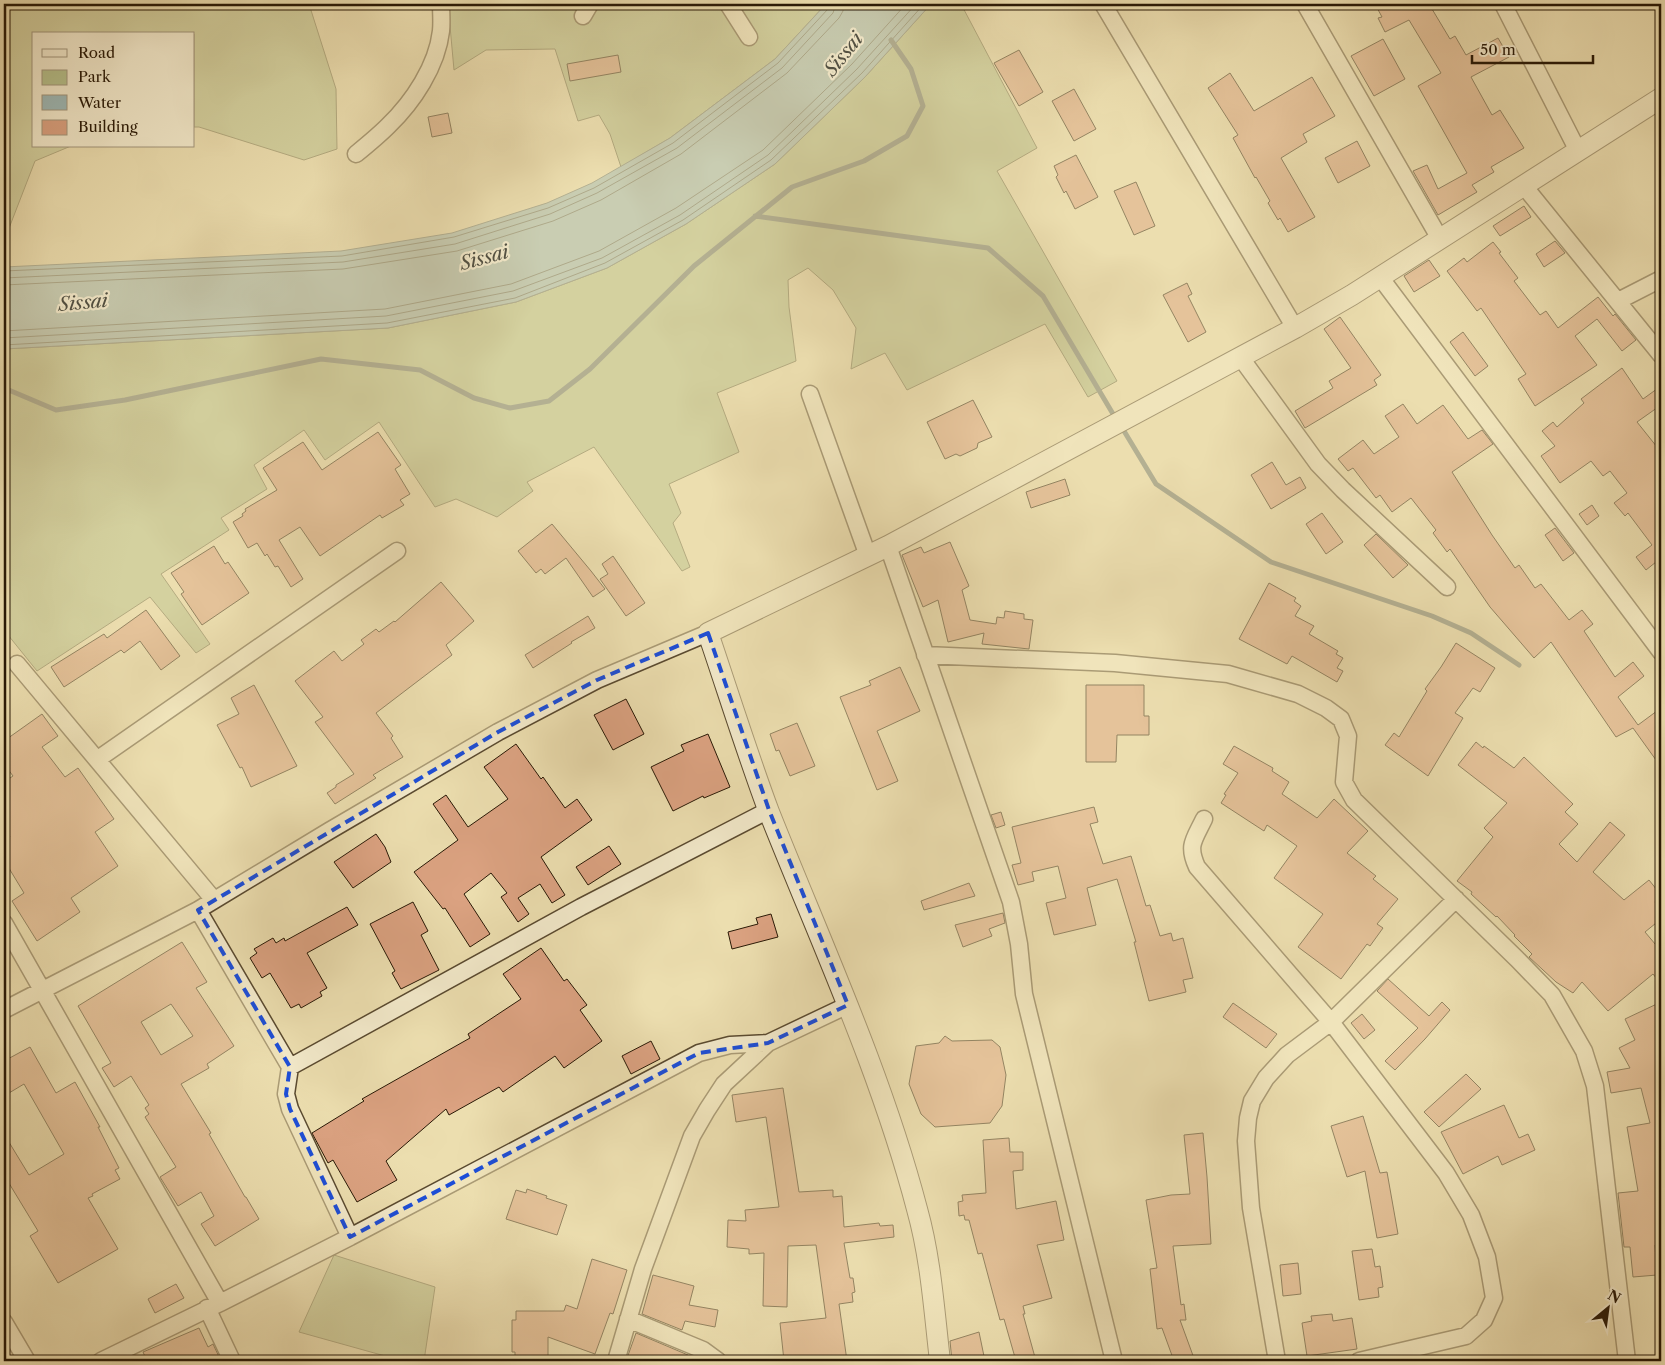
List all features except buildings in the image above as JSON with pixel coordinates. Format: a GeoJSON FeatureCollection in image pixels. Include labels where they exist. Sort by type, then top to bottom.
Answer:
{"type":"FeatureCollection","features":[{"type":"Feature","properties":{"kind":"street"},"geometry":{"type":"LineString","coordinates":[[356,154],[389,126],[408,104],[428,73],[442,30],[441,4]]}},
{"type":"Feature","properties":{"kind":"street"},"geometry":{"type":"LineString","coordinates":[[728,4],[749,38]]}},
{"type":"Feature","properties":{"kind":"street"},"geometry":{"type":"LineString","coordinates":[[1103,4],[1294,328]]}},
{"type":"Feature","properties":{"kind":"street"},"geometry":{"type":"LineString","coordinates":[[1305,4],[1440,239]]}},
{"type":"Feature","properties":{"kind":"street"},"geometry":{"type":"LineString","coordinates":[[1503,4],[1578,151]]}},
{"type":"Feature","properties":{"kind":"street"},"geometry":{"type":"LineString","coordinates":[[4,1010],[198,910],[498,732],[597,680],[708,633],[888,546],[1132,414],[1241,358],[1352,295],[1661,98]]}},
{"type":"Feature","properties":{"kind":"street"},"geometry":{"type":"LineString","coordinates":[[1524,186],[1661,355]]}},
{"type":"Feature","properties":{"kind":"street"},"geometry":{"type":"LineString","coordinates":[[1380,277],[1661,652]]}},
{"type":"Feature","properties":{"kind":"street"},"geometry":{"type":"LineString","coordinates":[[1618,301],[1661,279]]}},
{"type":"Feature","properties":{"kind":"street"},"geometry":{"type":"LineString","coordinates":[[1241,358],[1318,464],[1343,490],[1447,587]]}},
{"type":"Feature","properties":{"kind":"street"},"geometry":{"type":"LineString","coordinates":[[810,394],[868,556]]}},
{"type":"Feature","properties":{"kind":"street"},"geometry":{"type":"LineString","coordinates":[[888,546],[1011,902],[1019,944],[1024,994],[1114,1361]]}},
{"type":"Feature","properties":{"kind":"street"},"geometry":{"type":"LineString","coordinates":[[98,759],[397,550]]}},
{"type":"Feature","properties":{"kind":"street"},"geometry":{"type":"LineString","coordinates":[[708,633],[769,810],[848,1005],[893,1125],[918,1210],[930,1273],[940,1361]]}},
{"type":"Feature","properties":{"kind":"street"},"geometry":{"type":"LineString","coordinates":[[925,655],[1116,663],[1228,674],[1298,694],[1326,708],[1341,719],[1348,736],[1344,782],[1354,800],[1552,995],[1584,1050],[1595,1086],[1628,1361]]}},
{"type":"Feature","properties":{"kind":"street"},"geometry":{"type":"LineString","coordinates":[[17,664],[214,900]]}},
{"type":"Feature","properties":{"kind":"street"},"geometry":{"type":"LineString","coordinates":[[290,1068],[572,912],[769,810]]}},
{"type":"Feature","properties":{"kind":"street"},"geometry":{"type":"LineString","coordinates":[[1204,819],[1192,844],[1191,854],[1197,867],[1331,1022],[1451,1181],[1471,1215],[1487,1257],[1494,1298],[1484,1320],[1466,1336],[1359,1361]]}},
{"type":"Feature","properties":{"kind":"street"},"geometry":{"type":"LineString","coordinates":[[1277,1361],[1251,1208],[1246,1141],[1252,1101],[1266,1078],[1287,1055],[1331,1022],[1456,899]]}},
{"type":"Feature","properties":{"kind":"street"},"geometry":{"type":"LineString","coordinates":[[198,910],[290,1068],[286,1094],[290,1109],[350,1237]]}},
{"type":"Feature","properties":{"kind":"street"},"geometry":{"type":"LineString","coordinates":[[4,923],[214,1306],[232,1361]]}},
{"type":"Feature","properties":{"kind":"street"},"geometry":{"type":"LineString","coordinates":[[616,1361],[643,1269],[692,1136],[707,1110],[724,1084],[768,1043],[848,1005]]}},
{"type":"Feature","properties":{"kind":"street"},"geometry":{"type":"LineString","coordinates":[[101,1361],[350,1237],[699,1053],[730,1045],[768,1043]]}},
{"type":"Feature","properties":{"kind":"street"},"geometry":{"type":"LineString","coordinates":[[628,1319],[703,1350],[718,1361]]}},
{"type":"Feature","properties":{"kind":"street"},"geometry":{"type":"LineString","coordinates":[[4,1322],[27,1361]]}},
{"type":"Feature","properties":{"kind":"highlighted area"},"geometry":{"type":"Polygon","coordinates":[[[708,633],[769,810],[848,1005],[768,1043],[699,1053],[350,1237],[290,1109],[286,1094],[290,1067],[198,910],[498,732],[597,680],[708,633]]]}},
{"type":"Feature","properties":{"kind":"green space"},"geometry":{"type":"Polygon","coordinates":[[[4,4],[309,4],[336,89],[337,149],[304,160],[195,127],[195,32],[32,32],[32,148],[66,148],[35,161],[6,236],[4,236],[4,4]]]}},
{"type":"Feature","properties":{"kind":"green space"},"geometry":{"type":"Polygon","coordinates":[[[448,4],[826,4],[775,59],[670,138],[621,167],[610,134],[599,115],[578,121],[555,49],[486,50],[454,70],[448,4]]]}},
{"type":"Feature","properties":{"kind":"green space"},"geometry":{"type":"Polygon","coordinates":[[[931,4],[961,4],[1037,148],[997,171],[1117,381],[1088,397],[1045,324],[907,390],[885,353],[851,369],[856,328],[833,290],[808,268],[788,280],[789,307],[796,361],[717,393],[739,452],[669,484],[681,513],[673,523],[690,567],[682,571],[594,447],[527,482],[533,491],[497,517],[456,499],[435,507],[379,422],[325,460],[304,430],[254,465],[267,489],[221,518],[229,530],[161,574],[210,644],[196,653],[150,597],[37,671],[4,630],[4,349],[388,328],[516,302],[607,268],[686,224],[775,164],[865,77],[931,4]]]}},
{"type":"Feature","properties":{"kind":"green space"},"geometry":{"type":"Polygon","coordinates":[[[334,1255],[435,1287],[424,1361],[403,1361],[299,1332],[334,1255]]]}},
{"type":"Feature","properties":{"kind":"water","name":"Sissai"},"geometry":{"type":"Polygon","coordinates":[[[826,4],[931,4],[865,77],[775,164],[686,224],[607,268],[516,302],[388,328],[4,349],[4,267],[341,251],[452,233],[547,203],[592,183],[670,138],[775,59],[826,4]]]}},
{"type":"Feature","properties":{"kind":"waterway"},"geometry":{"type":"LineString","coordinates":[[4,388],[56,410],[125,400],[321,359],[420,370],[474,398],[510,408],[549,401],[590,369],[694,266],[792,187],[864,161],[907,136],[923,106],[911,69],[891,40]]}},
{"type":"Feature","properties":{"kind":"waterway"},"geometry":{"type":"LineString","coordinates":[[755,216],[988,248],[1043,296],[1116,419]]}},
{"type":"Feature","properties":{"kind":"waterway"},"geometry":{"type":"LineString","coordinates":[[1121,426],[1156,484],[1271,562],[1432,616],[1471,633],[1519,665]]}}]}
